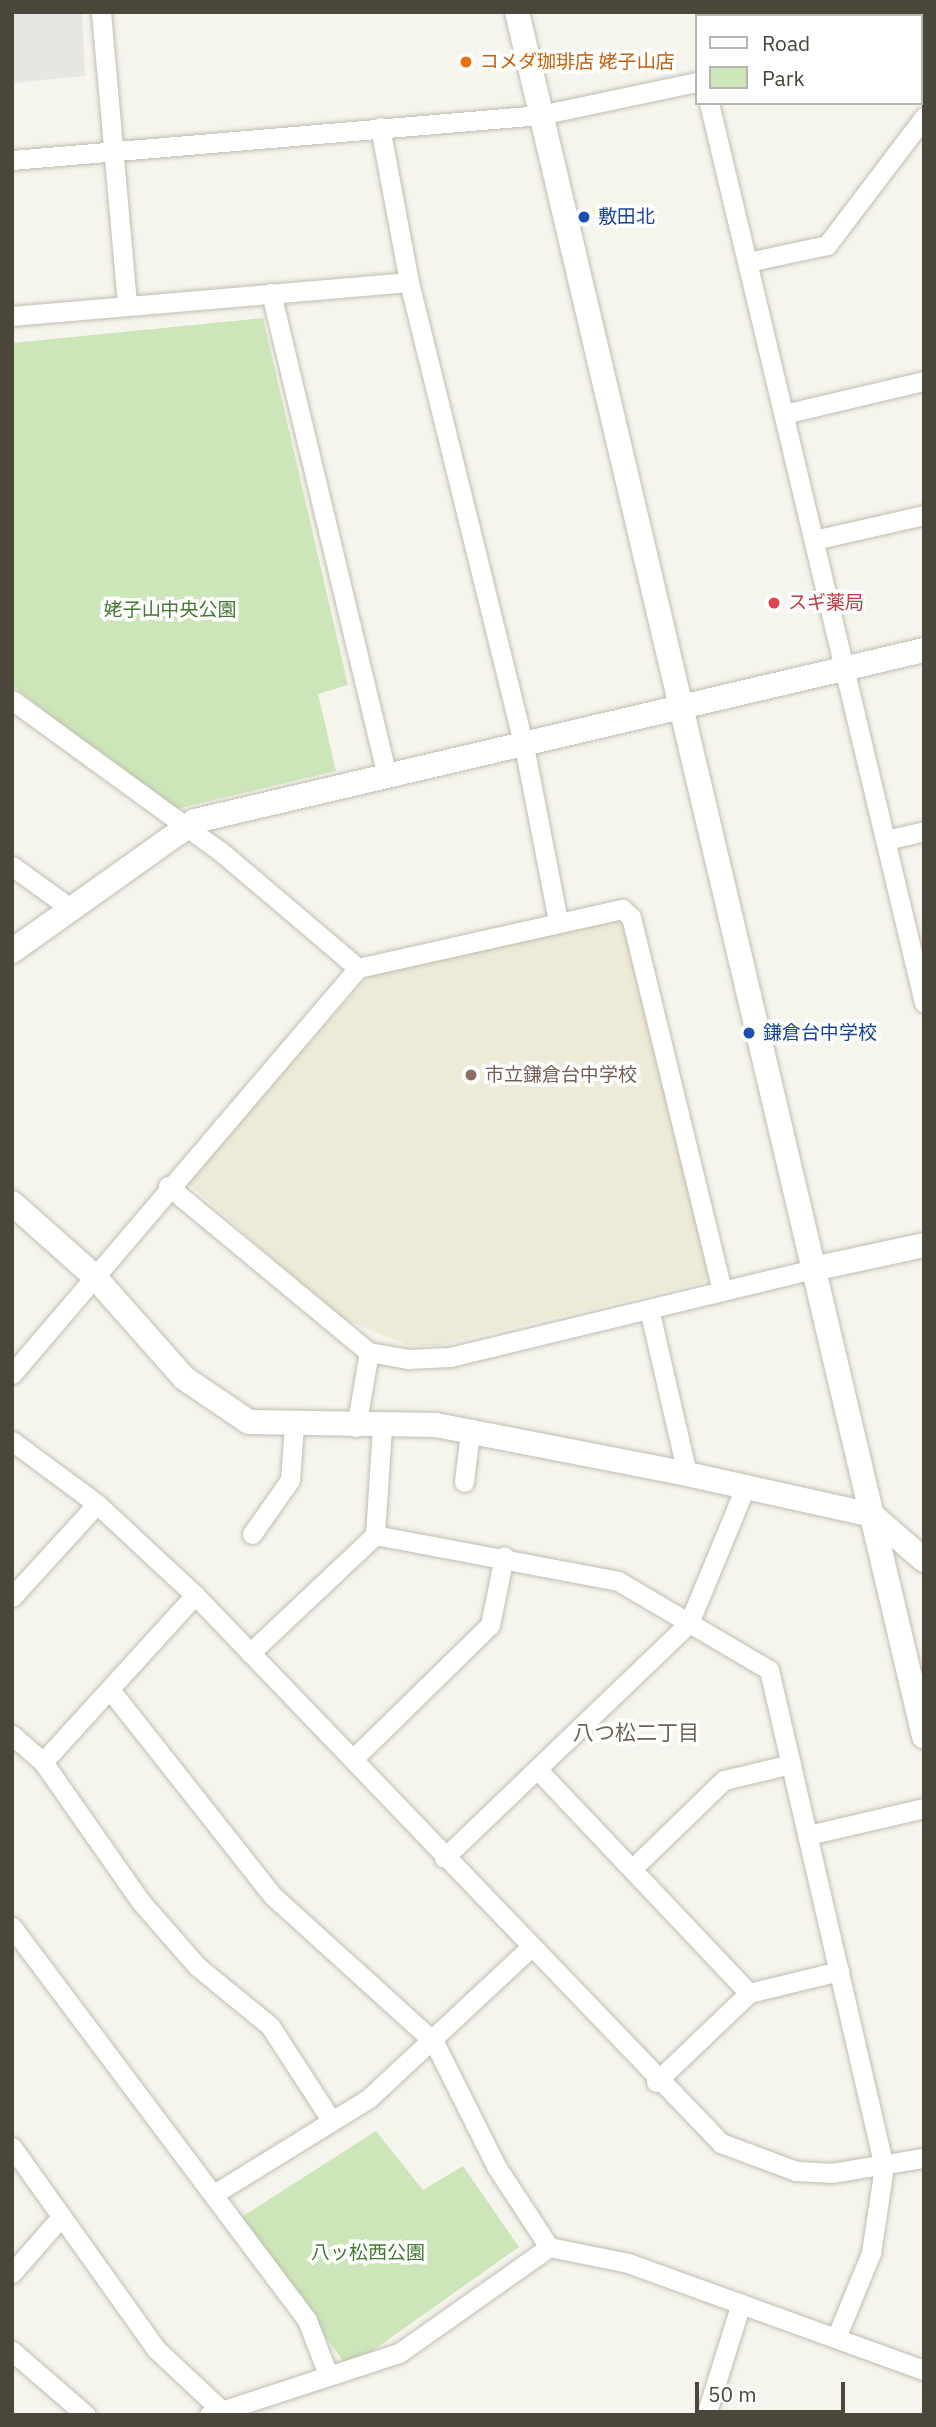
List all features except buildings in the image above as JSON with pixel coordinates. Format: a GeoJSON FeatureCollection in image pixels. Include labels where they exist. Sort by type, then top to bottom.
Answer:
{"type":"FeatureCollection","features":[{"type":"Feature","properties":{"kind":"street"},"geometry":{"type":"LineString","coordinates":[[101,12],[127,306]]}},
{"type":"Feature","properties":{"kind":"street"},"geometry":{"type":"LineString","coordinates":[[517,12],[924,1737]]}},
{"type":"Feature","properties":{"kind":"street"},"geometry":{"type":"LineString","coordinates":[[12,160],[113,147],[540,115],[694,82]]}},
{"type":"Feature","properties":{"kind":"street"},"geometry":{"type":"LineString","coordinates":[[709,105],[886,841],[920,970],[924,1003]]}},
{"type":"Feature","properties":{"kind":"street"},"geometry":{"type":"LineString","coordinates":[[748,262],[827,245],[924,117]]}},
{"type":"Feature","properties":{"kind":"street"},"geometry":{"type":"LineString","coordinates":[[380,127],[409,282],[524,746],[558,922]]}},
{"type":"Feature","properties":{"kind":"street"},"geometry":{"type":"LineString","coordinates":[[12,316],[409,282]]}},
{"type":"Feature","properties":{"kind":"street"},"geometry":{"type":"LineString","coordinates":[[271,293],[387,777]]}},
{"type":"Feature","properties":{"kind":"street"},"geometry":{"type":"LineString","coordinates":[[784,414],[924,381]]}},
{"type":"Feature","properties":{"kind":"street"},"geometry":{"type":"LineString","coordinates":[[814,540],[924,514]]}},
{"type":"Feature","properties":{"kind":"street"},"geometry":{"type":"LineString","coordinates":[[12,951],[184,825],[681,710],[924,650]]}},
{"type":"Feature","properties":{"kind":"street"},"geometry":{"type":"LineString","coordinates":[[12,700],[184,825],[358,968]]}},
{"type":"Feature","properties":{"kind":"street"},"geometry":{"type":"LineString","coordinates":[[886,841],[924,831]]}},
{"type":"Feature","properties":{"kind":"street"},"geometry":{"type":"LineString","coordinates":[[12,866],[70,908]]}},
{"type":"Feature","properties":{"kind":"street"},"geometry":{"type":"LineString","coordinates":[[12,1374],[168,1186],[358,968],[622,909],[631,917],[722,1290]]}},
{"type":"Feature","properties":{"kind":"street"},"geometry":{"type":"LineString","coordinates":[[168,1186],[369,1352],[450,1357],[722,1290],[924,1245]]}},
{"type":"Feature","properties":{"kind":"street"},"geometry":{"type":"LineString","coordinates":[[12,1203],[93,1275],[184,1378],[248,1422],[470,1432],[687,1474],[872,1515],[924,1560]]}},
{"type":"Feature","properties":{"kind":"street"},"geometry":{"type":"LineString","coordinates":[[649,1309],[687,1474]]}},
{"type":"Feature","properties":{"kind":"street"},"geometry":{"type":"LineString","coordinates":[[356,1427],[369,1352]]}},
{"type":"Feature","properties":{"kind":"street"},"geometry":{"type":"LineString","coordinates":[[252,1534],[290,1480],[294,1425]]}},
{"type":"Feature","properties":{"kind":"street"},"geometry":{"type":"LineString","coordinates":[[250,1653],[375,1535],[382,1426]]}},
{"type":"Feature","properties":{"kind":"street"},"geometry":{"type":"LineString","coordinates":[[464,1482],[470,1432]]}},
{"type":"Feature","properties":{"kind":"street"},"geometry":{"type":"LineString","coordinates":[[12,1441],[97,1504],[195,1595],[354,1758],[444,1858],[656,2082],[721,2143],[758,2160],[831,2173],[884,2167],[924,2158]]}},
{"type":"Feature","properties":{"kind":"street"},"geometry":{"type":"LineString","coordinates":[[444,1858],[689,1623],[745,1488]]}},
{"type":"Feature","properties":{"kind":"street"},"geometry":{"type":"LineString","coordinates":[[12,1597],[97,1504]]}},
{"type":"Feature","properties":{"kind":"street"},"geometry":{"type":"LineString","coordinates":[[375,1535],[504,1556],[618,1581],[769,1670],[884,2167],[871,2253],[836,2338]]}},
{"type":"Feature","properties":{"kind":"street"},"geometry":{"type":"LineString","coordinates":[[354,1758],[490,1625],[504,1556]]}},
{"type":"Feature","properties":{"kind":"street"},"geometry":{"type":"LineString","coordinates":[[43,1762],[111,1691],[195,1595]]}},
{"type":"Feature","properties":{"kind":"street"},"geometry":{"type":"LineString","coordinates":[[111,1691],[273,1896],[433,2042],[496,2166],[549,2246],[628,2263],[924,2370]]}},
{"type":"Feature","properties":{"kind":"street"},"geometry":{"type":"LineString","coordinates":[[12,1735],[43,1762],[141,1902],[198,1967],[270,2026],[331,2120]]}},
{"type":"Feature","properties":{"kind":"street"},"geometry":{"type":"LineString","coordinates":[[632,1869],[724,1780],[791,1764]]}},
{"type":"Feature","properties":{"kind":"street"},"geometry":{"type":"LineString","coordinates":[[538,1770],[750,1993]]}},
{"type":"Feature","properties":{"kind":"street"},"geometry":{"type":"LineString","coordinates":[[808,1835],[924,1808]]}},
{"type":"Feature","properties":{"kind":"street"},"geometry":{"type":"LineString","coordinates":[[12,1927],[307,2320],[327,2372]]}},
{"type":"Feature","properties":{"kind":"street"},"geometry":{"type":"LineString","coordinates":[[214,2194],[368,2099],[433,2042],[530,1948]]}},
{"type":"Feature","properties":{"kind":"street"},"geometry":{"type":"LineString","coordinates":[[656,2082],[750,1993],[839,1971]]}},
{"type":"Feature","properties":{"kind":"street"},"geometry":{"type":"LineString","coordinates":[[12,2147],[157,2350],[213,2411],[327,2372],[399,2353],[549,2246]]}},
{"type":"Feature","properties":{"kind":"street"},"geometry":{"type":"LineString","coordinates":[[12,2273],[61,2217]]}},
{"type":"Feature","properties":{"kind":"street"},"geometry":{"type":"LineString","coordinates":[[706,2415],[741,2303]]}},
{"type":"Feature","properties":{"kind":"street"},"geometry":{"type":"LineString","coordinates":[[12,2351],[86,2415]]}},
{"type":"Feature","properties":{"kind":"shaded area"},"geometry":{"type":"Polygon","coordinates":[[[12,12],[82,12],[85,76],[12,83],[12,12]]]}},
{"type":"Feature","properties":{"kind":"shaded area","name":"市立鎌倉台中学校"},"geometry":{"type":"Polygon","coordinates":[[[617,916],[624,923],[711,1272],[704,1282],[436,1346],[408,1345],[339,1317],[190,1185],[191,1175],[370,975],[617,916]]]}},
{"type":"Feature","properties":{"kind":"green space","name":"姥子山中央公園"},"geometry":{"type":"Polygon","coordinates":[[[263,318],[348,685],[318,694],[336,771],[168,811],[12,685],[12,343],[263,318]]]}},
{"type":"Feature","properties":{"kind":"green space","name":"八ッ松西公園"},"geometry":{"type":"Polygon","coordinates":[[[376,2131],[423,2190],[463,2166],[519,2247],[348,2368],[240,2218],[376,2131]]]}},
{"type":"Feature","properties":{"kind":"place","name":"コメダ珈琲店 姥子山店"},"geometry":{"type":"Point","coordinates":[466,62]}},
{"type":"Feature","properties":{"kind":"place","name":"敷田北"},"geometry":{"type":"Point","coordinates":[584,217]}},
{"type":"Feature","properties":{"kind":"place","name":"スギ薬局"},"geometry":{"type":"Point","coordinates":[774,603]}},
{"type":"Feature","properties":{"kind":"place","name":"鎌倉台中学校"},"geometry":{"type":"Point","coordinates":[749,1033]}},
{"type":"Feature","properties":{"kind":"place","name":"市立鎌倉台中学校"},"geometry":{"type":"Point","coordinates":[471,1075]}},
{"type":"Feature","properties":{"kind":"district","name":"八つ松二丁目"},"geometry":{"type":"Point","coordinates":[636,1732]}}]}
